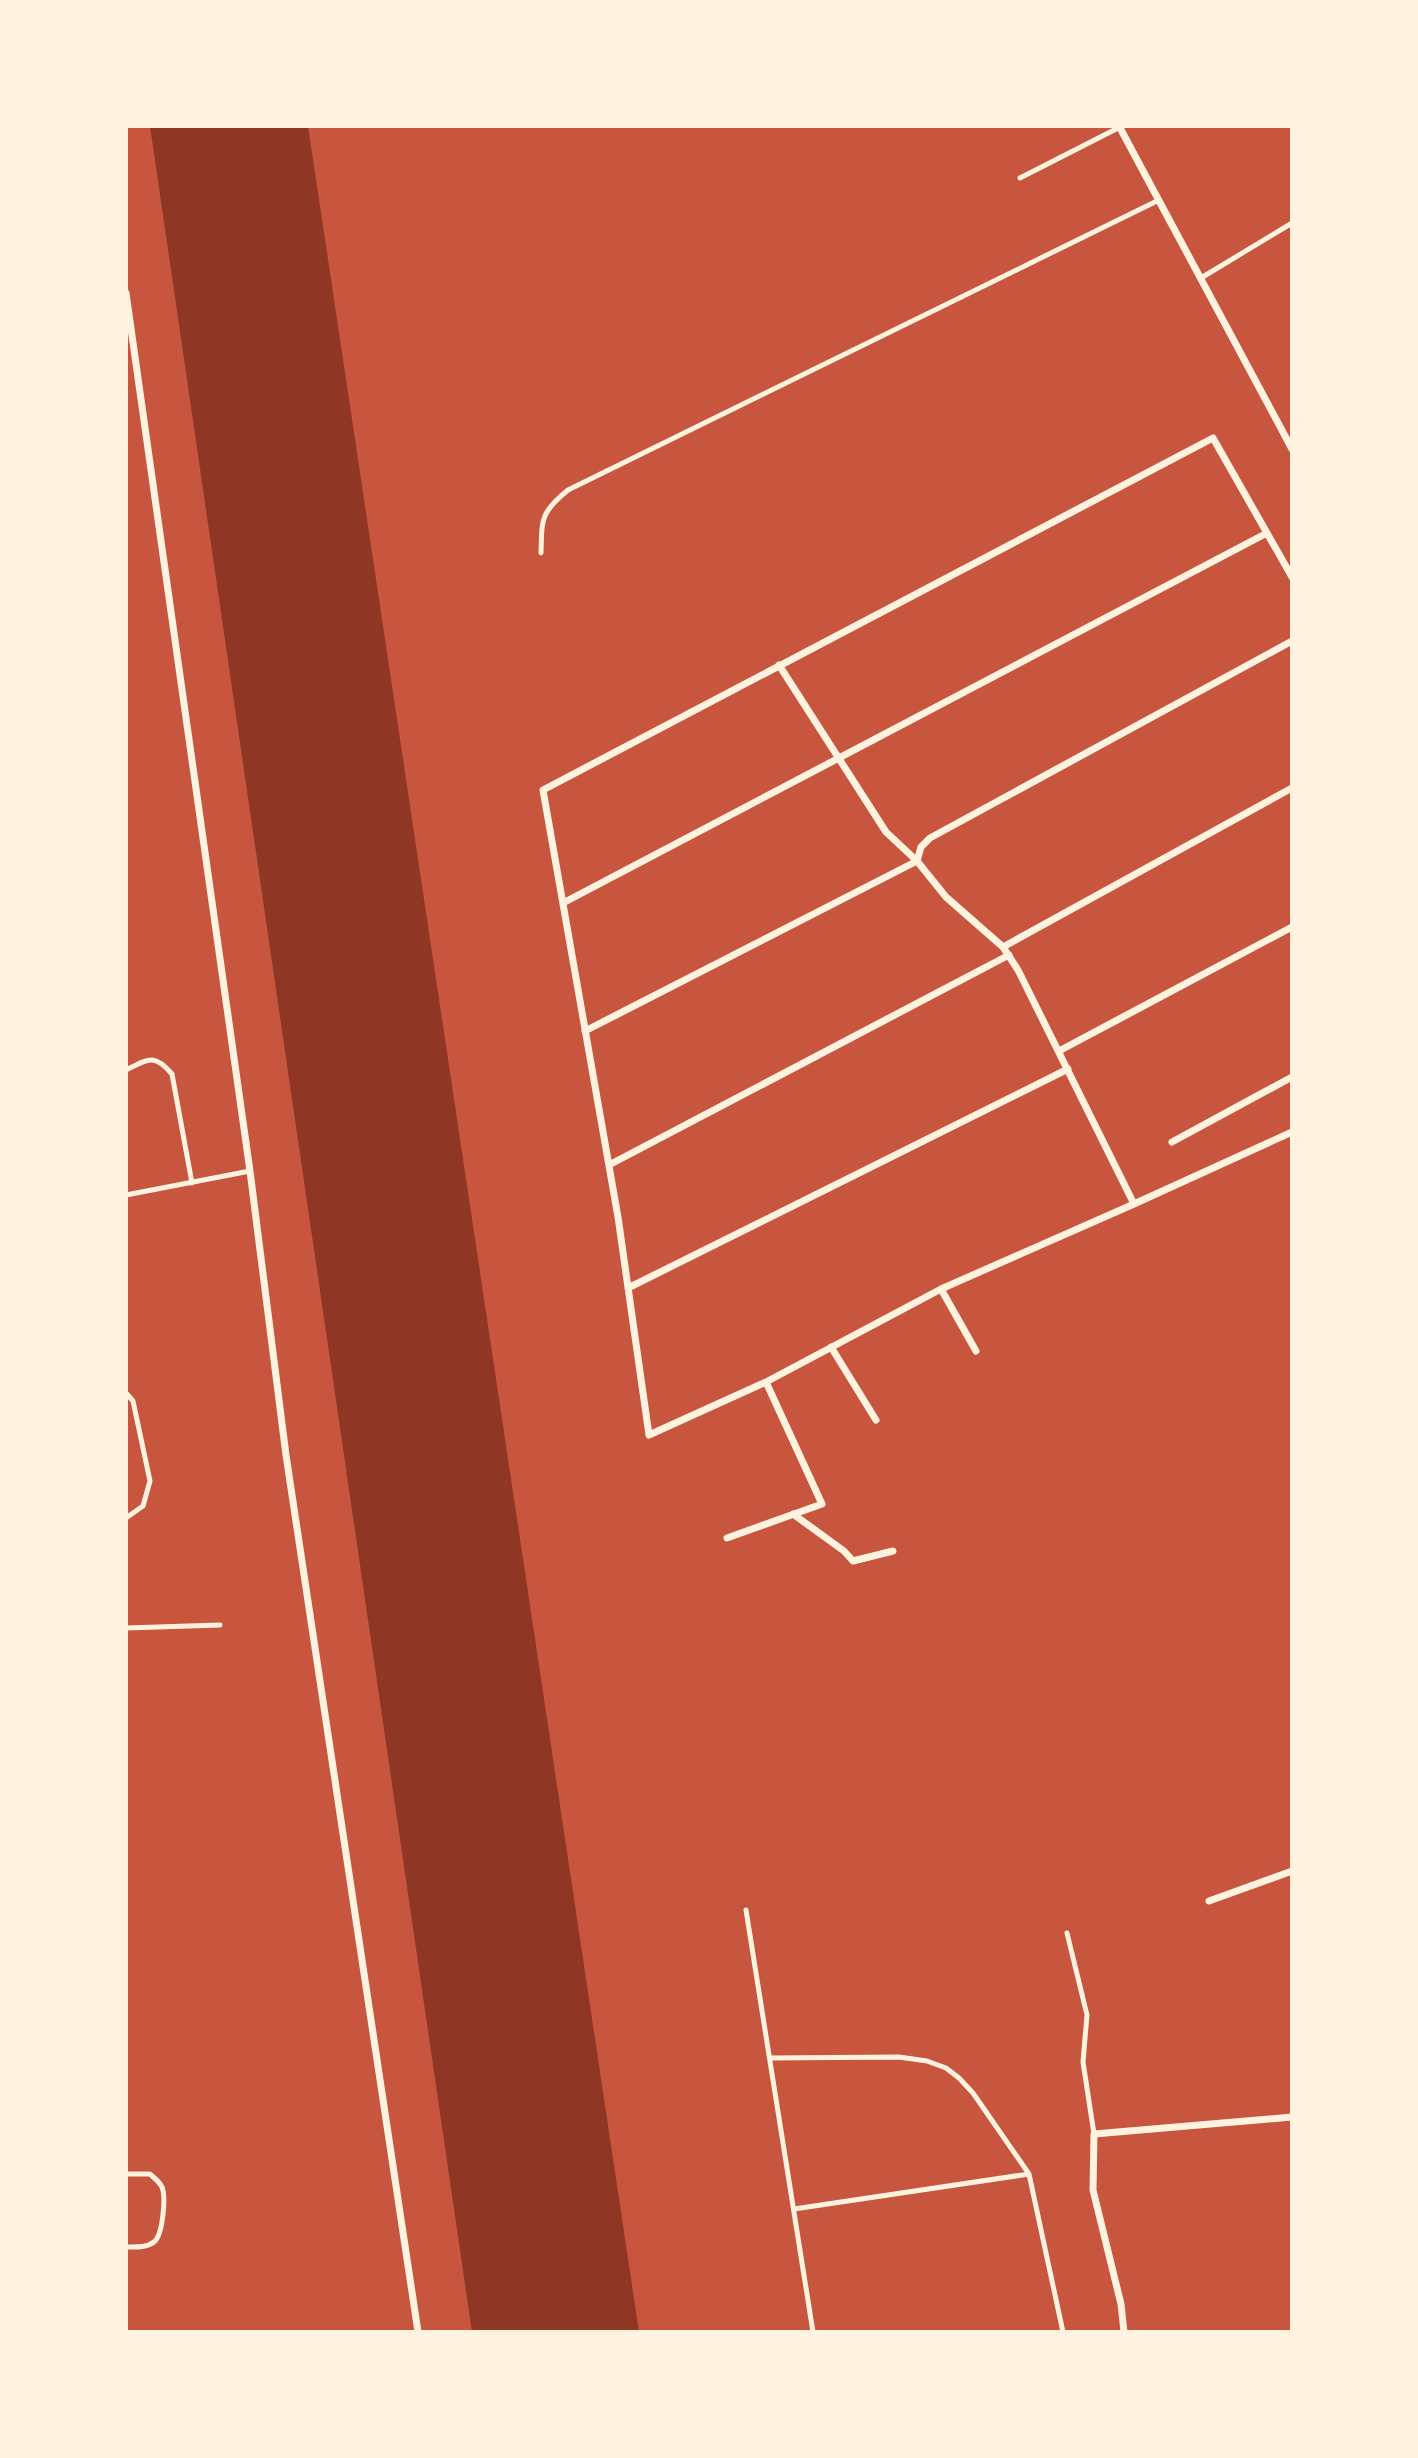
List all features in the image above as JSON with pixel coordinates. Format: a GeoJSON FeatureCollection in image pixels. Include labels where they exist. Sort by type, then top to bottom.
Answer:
{"type":"FeatureCollection","features":[{"type":"Feature","properties":{"kind":"street"},"geometry":{"type":"LineString","coordinates":[[1120,127],[1292,449]]}},
{"type":"Feature","properties":{"kind":"street"},"geometry":{"type":"LineString","coordinates":[[126,293],[250,1171],[288,1468],[418,2332]]}},
{"type":"Feature","properties":{"kind":"street"},"geometry":{"type":"LineString","coordinates":[[1292,577],[1213,438],[543,790],[609,1165],[649,1435],[766,1382],[940,1289],[1134,1205],[1292,1132]]}},
{"type":"Feature","properties":{"kind":"street"},"geometry":{"type":"LineString","coordinates":[[563,903],[1267,533]]}},
{"type":"Feature","properties":{"kind":"street"},"geometry":{"type":"LineString","coordinates":[[585,1031],[917,861],[921,847],[930,838],[1292,640]]}},
{"type":"Feature","properties":{"kind":"street"},"geometry":{"type":"LineString","coordinates":[[779,666],[886,832],[917,861],[946,897],[1003,947],[1009,956],[1134,1205]]}},
{"type":"Feature","properties":{"kind":"street"},"geometry":{"type":"LineString","coordinates":[[1003,947],[1292,788]]}},
{"type":"Feature","properties":{"kind":"street"},"geometry":{"type":"LineString","coordinates":[[1059,1051],[1292,927]]}},
{"type":"Feature","properties":{"kind":"street"},"geometry":{"type":"LineString","coordinates":[[609,1165],[1009,956]]}},
{"type":"Feature","properties":{"kind":"street"},"geometry":{"type":"LineString","coordinates":[[628,1288],[1068,1069]]}},
{"type":"Feature","properties":{"kind":"street"},"geometry":{"type":"LineString","coordinates":[[1172,1142],[1292,1077]]}},
{"type":"Feature","properties":{"kind":"street"},"geometry":{"type":"LineString","coordinates":[[940,1289],[976,1351]]}},
{"type":"Feature","properties":{"kind":"street"},"geometry":{"type":"LineString","coordinates":[[831,1347],[876,1420]]}},
{"type":"Feature","properties":{"kind":"street"},"geometry":{"type":"LineString","coordinates":[[727,1538],[822,1504],[766,1382]]}},
{"type":"Feature","properties":{"kind":"street"},"geometry":{"type":"LineString","coordinates":[[793,1514],[844,1551],[853,1561],[893,1551]]}},
{"type":"Feature","properties":{"kind":"street"},"geometry":{"type":"LineString","coordinates":[[1209,1901],[1292,1871]]}},
{"type":"Feature","properties":{"kind":"street"},"geometry":{"type":"LineString","coordinates":[[1124,2332],[1121,2304],[1093,2190],[1094,2134],[1292,2117]]}},
{"type":"Feature","properties":{"kind":"lane"},"geometry":{"type":"LineString","coordinates":[[1020,178],[1120,127]]}},
{"type":"Feature","properties":{"kind":"lane"},"geometry":{"type":"LineString","coordinates":[[541,553],[542,520],[549,505],[568,490],[1159,200]]}},
{"type":"Feature","properties":{"kind":"lane"},"geometry":{"type":"LineString","coordinates":[[1200,278],[1292,223]]}},
{"type":"Feature","properties":{"kind":"lane"},"geometry":{"type":"LineString","coordinates":[[126,1070],[147,1059],[161,1062],[172,1074],[192,1183]]}},
{"type":"Feature","properties":{"kind":"lane"},"geometry":{"type":"LineString","coordinates":[[126,1195],[250,1171]]}},
{"type":"Feature","properties":{"kind":"lane"},"geometry":{"type":"LineString","coordinates":[[126,1394],[133,1401],[150,1481],[143,1506],[126,1518]]}},
{"type":"Feature","properties":{"kind":"lane"},"geometry":{"type":"LineString","coordinates":[[126,1628],[220,1625]]}},
{"type":"Feature","properties":{"kind":"lane"},"geometry":{"type":"LineString","coordinates":[[746,1910],[813,2332]]}},
{"type":"Feature","properties":{"kind":"lane"},"geometry":{"type":"LineString","coordinates":[[1067,1933],[1087,2015],[1083,2062],[1094,2134]]}},
{"type":"Feature","properties":{"kind":"lane"},"geometry":{"type":"LineString","coordinates":[[770,2058],[899,2057],[927,2061],[946,2068],[959,2078],[973,2093],[1029,2174],[1063,2332],[1058,2332]]}},
{"type":"Feature","properties":{"kind":"lane"},"geometry":{"type":"LineString","coordinates":[[126,2174],[149,2174],[162,2187],[164,2198],[158,2238],[152,2244],[126,2247]]}},
{"type":"Feature","properties":{"kind":"lane"},"geometry":{"type":"LineString","coordinates":[[793,2209],[1029,2174]]}},
{"type":"Feature","properties":{"kind":"shaded area"},"geometry":{"type":"Polygon","coordinates":[[[150,126],[308,126],[639,2332],[472,2332],[150,126]]]}}]}
